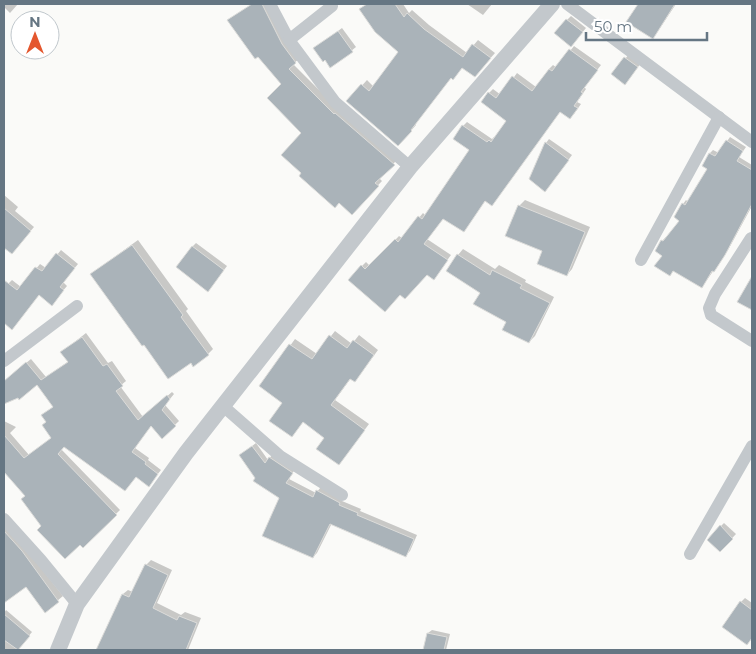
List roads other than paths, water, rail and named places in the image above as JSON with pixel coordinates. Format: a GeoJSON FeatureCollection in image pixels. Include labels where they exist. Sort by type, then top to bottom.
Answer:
{"type":"FeatureCollection","features":[{"type":"Feature","properties":{"kind":"street"},"geometry":{"type":"LineString","coordinates":[[270,4],[289,40],[335,102],[410,167]]}},
{"type":"Feature","properties":{"kind":"street"},"geometry":{"type":"LineString","coordinates":[[58,650],[77,604],[186,453],[410,167],[552,4]]}},
{"type":"Feature","properties":{"kind":"street"},"geometry":{"type":"LineString","coordinates":[[567,4],[752,142]]}},
{"type":"Feature","properties":{"kind":"street"},"geometry":{"type":"LineString","coordinates":[[289,40],[332,6]]}},
{"type":"Feature","properties":{"kind":"street"},"geometry":{"type":"LineString","coordinates":[[641,260],[719,117]]}},
{"type":"Feature","properties":{"kind":"street"},"geometry":{"type":"LineString","coordinates":[[752,238],[715,294],[709,308],[711,315],[752,341]]}},
{"type":"Feature","properties":{"kind":"street"},"geometry":{"type":"LineString","coordinates":[[4,361],[77,306]]}},
{"type":"Feature","properties":{"kind":"street"},"geometry":{"type":"LineString","coordinates":[[224,406],[280,456],[342,495]]}},
{"type":"Feature","properties":{"kind":"street"},"geometry":{"type":"LineString","coordinates":[[690,554],[752,446]]}},
{"type":"Feature","properties":{"kind":"street"},"geometry":{"type":"LineString","coordinates":[[4,519],[77,604]]}}]}
